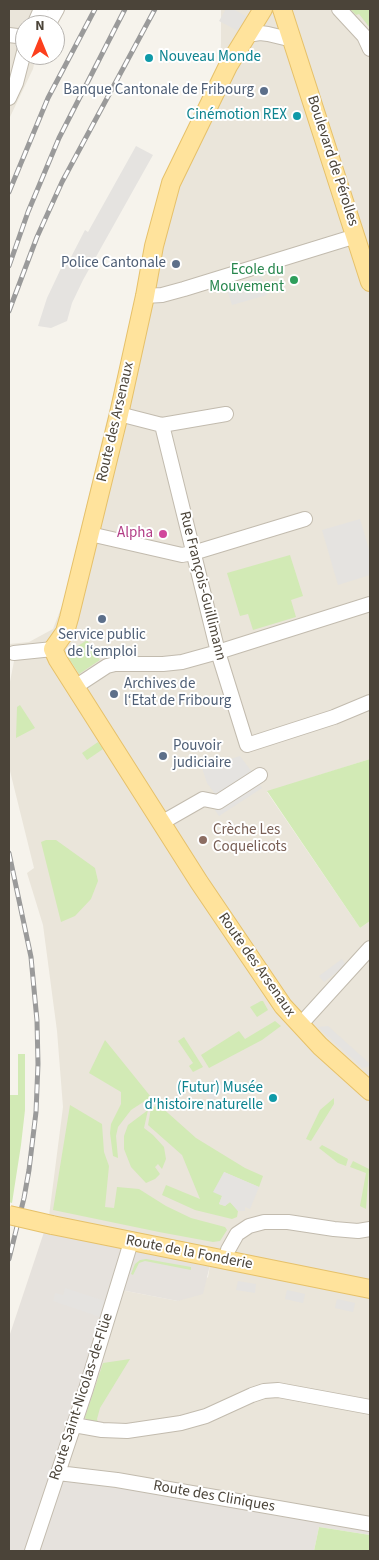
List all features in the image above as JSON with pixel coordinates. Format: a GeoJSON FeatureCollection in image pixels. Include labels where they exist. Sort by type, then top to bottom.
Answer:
{"type":"FeatureCollection","features":[{"type":"Feature","properties":{"kind":"main road","name":"Route des Arsenaux"},"geometry":{"type":"LineString","coordinates":[[264,9],[228,66],[170,183],[154,246],[145,296],[90,534],[67,625],[60,641],[53,649],[161,823],[283,1006],[320,1046],[370,1091]]}},
{"type":"Feature","properties":{"kind":"main road","name":"Boulevard de Pérolles"},"geometry":{"type":"LineString","coordinates":[[282,9],[370,282]]}},
{"type":"Feature","properties":{"kind":"main road","name":"Route de la Fonderie"},"geometry":{"type":"LineString","coordinates":[[9,1215],[131,1242],[370,1289]]}},
{"type":"Feature","properties":{"kind":"street"},"geometry":{"type":"LineString","coordinates":[[339,9],[364,36],[370,48]]}},
{"type":"Feature","properties":{"kind":"street"},"geometry":{"type":"LineString","coordinates":[[247,35],[268,34],[293,40]]}},
{"type":"Feature","properties":{"kind":"street"},"geometry":{"type":"LineString","coordinates":[[9,98],[16,83],[21,65]]}},
{"type":"Feature","properties":{"kind":"street"},"geometry":{"type":"LineString","coordinates":[[145,296],[179,291],[356,236]]}},
{"type":"Feature","properties":{"kind":"street"},"geometry":{"type":"LineString","coordinates":[[118,414],[162,425],[226,414]]}},
{"type":"Feature","properties":{"kind":"street","name":"Rue François-Guillimann"},"geometry":{"type":"LineString","coordinates":[[162,425],[218,652],[247,745],[368,704]]}},
{"type":"Feature","properties":{"kind":"street"},"geometry":{"type":"LineString","coordinates":[[90,534],[182,555],[305,519]]}},
{"type":"Feature","properties":{"kind":"street"},"geometry":{"type":"LineString","coordinates":[[75,687],[107,666],[115,664],[182,662],[370,604]]}},
{"type":"Feature","properties":{"kind":"street"},"geometry":{"type":"LineString","coordinates":[[14,653],[53,649]]}},
{"type":"Feature","properties":{"kind":"street"},"geometry":{"type":"LineString","coordinates":[[161,823],[203,799],[218,802],[260,775]]}},
{"type":"Feature","properties":{"kind":"street"},"geometry":{"type":"LineString","coordinates":[[300,1025],[370,948]]}},
{"type":"Feature","properties":{"kind":"street"},"geometry":{"type":"LineString","coordinates":[[225,1261],[237,1234],[249,1226],[264,1222],[288,1222],[334,1229],[370,1229]]}},
{"type":"Feature","properties":{"kind":"street","name":"Route Saint-Nicolas-de-Flüe"},"geometry":{"type":"LineString","coordinates":[[32,1551],[74,1425],[131,1242]]}},
{"type":"Feature","properties":{"kind":"street"},"geometry":{"type":"LineString","coordinates":[[74,1425],[102,1430],[127,1431],[181,1423],[206,1416],[252,1395],[264,1391],[278,1390],[370,1407]]}},
{"type":"Feature","properties":{"kind":"street","name":"Route des Cliniques"},"geometry":{"type":"LineString","coordinates":[[58,1472],[117,1480],[370,1524]]}},
{"type":"Feature","properties":{"kind":"shaded area"},"geometry":{"type":"Polygon","coordinates":[[[9,9],[62,9],[59,15],[15,15],[15,65],[34,65],[9,119],[9,9]]]}},
{"type":"Feature","properties":{"kind":"shaded area"},"geometry":{"type":"Polygon","coordinates":[[[219,9],[370,9],[370,759],[267,792],[360,928],[370,921],[370,1517],[63,1469],[121,1290],[178,1301],[208,1277],[211,1259],[49,1226],[44,1232],[49,1216],[63,1107],[57,1031],[43,925],[27,873],[34,868],[9,767],[9,687],[14,661],[9,661],[9,644],[29,642],[53,629],[63,603],[159,203],[220,68],[221,10],[219,9]]]}},
{"type":"Feature","properties":{"kind":"shaded area"},"geometry":{"type":"Polygon","coordinates":[[[226,9],[233,9],[251,19],[242,33],[219,21],[226,9]]]}},
{"type":"Feature","properties":{"kind":"shaded area"},"geometry":{"type":"Polygon","coordinates":[[[136,146],[153,155],[83,280],[72,303],[67,321],[51,328],[38,326],[47,298],[64,262],[68,263],[85,230],[88,232],[136,146]]]}},
{"type":"Feature","properties":{"kind":"shaded area"},"geometry":{"type":"Polygon","coordinates":[[[261,276],[267,295],[232,305],[226,287],[261,276]]]}},
{"type":"Feature","properties":{"kind":"shaded area"},"geometry":{"type":"Polygon","coordinates":[[[360,519],[370,553],[370,575],[338,585],[322,530],[360,519]]]}},
{"type":"Feature","properties":{"kind":"shaded area"},"geometry":{"type":"Polygon","coordinates":[[[240,756],[252,772],[216,795],[207,783],[202,768],[240,756]]]}},
{"type":"Feature","properties":{"kind":"shaded area"},"geometry":{"type":"Polygon","coordinates":[[[258,782],[262,788],[219,816],[215,810],[258,782]]]}},
{"type":"Feature","properties":{"kind":"shaded area"},"geometry":{"type":"Polygon","coordinates":[[[342,959],[346,965],[324,982],[319,976],[342,959]]]}},
{"type":"Feature","properties":{"kind":"shaded area"},"geometry":{"type":"Polygon","coordinates":[[[328,1026],[370,1066],[363,1068],[318,1027],[328,1026]]]}},
{"type":"Feature","properties":{"kind":"shaded area"},"geometry":{"type":"Polygon","coordinates":[[[217,1077],[226,1089],[212,1101],[202,1089],[217,1077]]]}},
{"type":"Feature","properties":{"kind":"shaded area"},"geometry":{"type":"Polygon","coordinates":[[[224,1172],[259,1187],[250,1209],[245,1207],[245,1211],[238,1211],[230,1202],[225,1206],[219,1204],[222,1196],[213,1192],[224,1172]]]}},
{"type":"Feature","properties":{"kind":"shaded area"},"geometry":{"type":"Polygon","coordinates":[[[44,1232],[210,1265],[203,1294],[178,1301],[121,1290],[63,1469],[370,1517],[370,1535],[319,1527],[314,1551],[9,1551],[9,1337],[44,1232]]]}},
{"type":"Feature","properties":{"kind":"shaded area"},"geometry":{"type":"Polygon","coordinates":[[[238,1281],[256,1284],[255,1293],[236,1290],[238,1281]]]}},
{"type":"Feature","properties":{"kind":"shaded area"},"geometry":{"type":"Polygon","coordinates":[[[65,1288],[105,1301],[100,1317],[53,1301],[55,1293],[63,1295],[65,1288]]]}},
{"type":"Feature","properties":{"kind":"shaded area"},"geometry":{"type":"Polygon","coordinates":[[[287,1290],[305,1294],[303,1303],[285,1299],[287,1290]]]}},
{"type":"Feature","properties":{"kind":"shaded area"},"geometry":{"type":"Polygon","coordinates":[[[337,1299],[355,1303],[353,1312],[335,1308],[337,1299]]]}},
{"type":"Feature","properties":{"kind":"green space"},"geometry":{"type":"Polygon","coordinates":[[[350,9],[370,9],[370,28],[359,14],[356,15],[350,9]]]}},
{"type":"Feature","properties":{"kind":"green space"},"geometry":{"type":"Polygon","coordinates":[[[290,555],[303,596],[291,600],[296,617],[253,630],[248,614],[240,616],[227,573],[290,555]]]}},
{"type":"Feature","properties":{"kind":"green space"},"geometry":{"type":"Polygon","coordinates":[[[87,640],[100,660],[79,674],[66,654],[87,640]]]}},
{"type":"Feature","properties":{"kind":"green space"},"geometry":{"type":"Polygon","coordinates":[[[20,705],[35,728],[16,738],[17,707],[20,705]]]}},
{"type":"Feature","properties":{"kind":"green space"},"geometry":{"type":"Polygon","coordinates":[[[98,742],[103,749],[87,760],[82,753],[98,742]]]}},
{"type":"Feature","properties":{"kind":"green space"},"geometry":{"type":"Polygon","coordinates":[[[370,759],[370,921],[360,928],[267,791],[370,759]]]}},
{"type":"Feature","properties":{"kind":"green space"},"geometry":{"type":"Polygon","coordinates":[[[56,840],[95,868],[98,881],[91,899],[75,916],[61,922],[41,842],[56,840]]]}},
{"type":"Feature","properties":{"kind":"green space"},"geometry":{"type":"Polygon","coordinates":[[[263,1001],[268,1010],[257,1017],[250,1007],[263,1001]]]}},
{"type":"Feature","properties":{"kind":"green space"},"geometry":{"type":"Polygon","coordinates":[[[275,1021],[281,1026],[262,1040],[209,1068],[201,1055],[239,1031],[245,1039],[275,1021]]]}},
{"type":"Feature","properties":{"kind":"green space"},"geometry":{"type":"Polygon","coordinates":[[[184,1037],[203,1067],[193,1072],[189,1066],[193,1063],[178,1041],[184,1037]]]}},
{"type":"Feature","properties":{"kind":"green space"},"geometry":{"type":"Polygon","coordinates":[[[105,1040],[151,1097],[131,1110],[118,1127],[116,1136],[118,1158],[113,1156],[110,1133],[111,1124],[121,1104],[121,1092],[89,1073],[105,1040]]]}},
{"type":"Feature","properties":{"kind":"green space"},"geometry":{"type":"Polygon","coordinates":[[[18,1054],[25,1054],[25,1110],[12,1203],[9,1202],[9,1095],[18,1095],[18,1054]]]}},
{"type":"Feature","properties":{"kind":"green space"},"geometry":{"type":"Polygon","coordinates":[[[334,1098],[334,1104],[311,1141],[306,1139],[320,1110],[334,1098]]]}},
{"type":"Feature","properties":{"kind":"green space"},"geometry":{"type":"Polygon","coordinates":[[[70,1105],[102,1124],[104,1152],[109,1166],[105,1207],[114,1208],[117,1187],[139,1189],[166,1206],[191,1218],[225,1227],[227,1230],[220,1241],[213,1242],[159,1232],[53,1210],[70,1105]]]}},
{"type":"Feature","properties":{"kind":"green space"},"geometry":{"type":"Polygon","coordinates":[[[159,1105],[196,1138],[245,1168],[263,1176],[259,1187],[224,1172],[222,1196],[219,1204],[225,1206],[230,1202],[238,1211],[237,1217],[232,1219],[195,1210],[162,1195],[166,1185],[200,1199],[182,1155],[148,1125],[151,1108],[159,1105]]]}},
{"type":"Feature","properties":{"kind":"green space"},"geometry":{"type":"Polygon","coordinates":[[[148,1110],[144,1128],[164,1147],[166,1159],[162,1169],[158,1164],[155,1167],[160,1174],[155,1179],[146,1183],[131,1167],[124,1149],[124,1136],[128,1125],[148,1110]]]}},
{"type":"Feature","properties":{"kind":"green space"},"geometry":{"type":"Polygon","coordinates":[[[322,1145],[348,1159],[346,1166],[338,1163],[319,1148],[322,1145]]]}},
{"type":"Feature","properties":{"kind":"green space"},"geometry":{"type":"Polygon","coordinates":[[[353,1161],[369,1169],[366,1209],[360,1206],[366,1173],[350,1167],[353,1161]]]}},
{"type":"Feature","properties":{"kind":"green space"},"geometry":{"type":"Polygon","coordinates":[[[146,1259],[191,1267],[191,1270],[145,1261],[139,1263],[133,1275],[131,1274],[135,1264],[140,1260],[146,1259]]]}},
{"type":"Feature","properties":{"kind":"green space"},"geometry":{"type":"Polygon","coordinates":[[[130,1359],[100,1408],[97,1419],[99,1426],[86,1420],[85,1417],[103,1363],[130,1359]]]}},
{"type":"Feature","properties":{"kind":"green space"},"geometry":{"type":"Polygon","coordinates":[[[319,1527],[370,1535],[370,1551],[314,1551],[319,1527]]]}},
{"type":"Feature","properties":{"kind":"railway"},"geometry":{"type":"LineString","coordinates":[[9,192],[48,98],[95,9]]}},
{"type":"Feature","properties":{"kind":"railway"},"geometry":{"type":"LineString","coordinates":[[9,266],[28,212],[59,138],[125,9]]}},
{"type":"Feature","properties":{"kind":"railway"},"geometry":{"type":"LineString","coordinates":[[9,311],[37,237],[62,182],[155,9]]}},
{"type":"Feature","properties":{"kind":"railway"},"geometry":{"type":"LineString","coordinates":[[9,853],[31,957],[37,1021],[38,1064],[36,1112],[29,1170],[9,1259]]}},
{"type":"Feature","properties":{"kind":"place","name":"Nouveau Monde"},"geometry":{"type":"Point","coordinates":[149,58]}},
{"type":"Feature","properties":{"kind":"place","name":"Banque Cantonale de Fribourg"},"geometry":{"type":"Point","coordinates":[264,91]}},
{"type":"Feature","properties":{"kind":"place","name":"Cinémotion REX"},"geometry":{"type":"Point","coordinates":[297,116]}},
{"type":"Feature","properties":{"kind":"place","name":"Police Cantonale"},"geometry":{"type":"Point","coordinates":[176,264]}},
{"type":"Feature","properties":{"kind":"place","name":"Ecole du Mouvement"},"geometry":{"type":"Point","coordinates":[294,280]}},
{"type":"Feature","properties":{"kind":"place","name":"Alpha"},"geometry":{"type":"Point","coordinates":[163,534]}},
{"type":"Feature","properties":{"kind":"place","name":"Service public de l‘emploi"},"geometry":{"type":"Point","coordinates":[102,619]}},
{"type":"Feature","properties":{"kind":"place","name":"Archives de l‘Etat de Fribourg"},"geometry":{"type":"Point","coordinates":[114,694]}},
{"type":"Feature","properties":{"kind":"place","name":"Pouvoir judiciaire"},"geometry":{"type":"Point","coordinates":[163,756]}},
{"type":"Feature","properties":{"kind":"place","name":"Crèche Les Coquelicots"},"geometry":{"type":"Point","coordinates":[203,840]}},
{"type":"Feature","properties":{"kind":"place","name":"(Futur) Musée d'histoire naturelle"},"geometry":{"type":"Point","coordinates":[273,1098]}}]}
